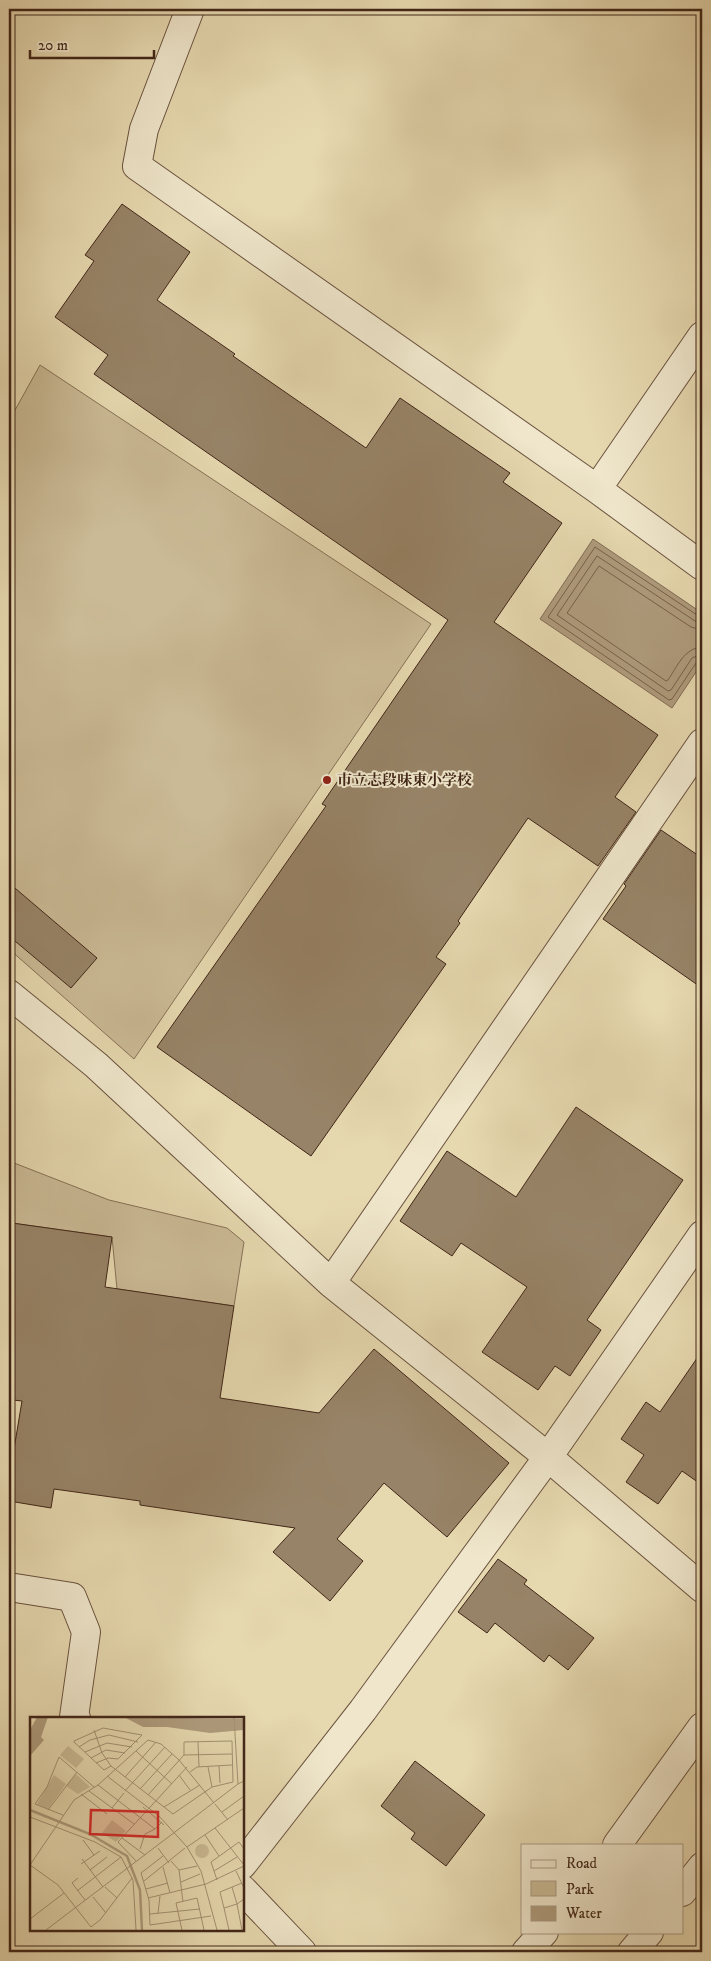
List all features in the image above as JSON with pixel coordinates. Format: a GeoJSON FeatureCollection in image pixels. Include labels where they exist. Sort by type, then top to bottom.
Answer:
{"type":"FeatureCollection","features":[{"type":"Feature","properties":{"kind":"street"},"geometry":{"type":"LineString","coordinates":[[190,9],[144,129],[137,166],[597,489],[702,566]]}},
{"type":"Feature","properties":{"kind":"street"},"geometry":{"type":"LineString","coordinates":[[597,489],[702,336]]}},
{"type":"Feature","properties":{"kind":"street"},"geometry":{"type":"LineString","coordinates":[[331,1283],[702,744]]}},
{"type":"Feature","properties":{"kind":"street"},"geometry":{"type":"LineString","coordinates":[[9,994],[96,1065],[331,1283],[548,1457],[702,1588]]}},
{"type":"Feature","properties":{"kind":"street"},"geometry":{"type":"LineString","coordinates":[[244,1863],[363,1710],[548,1457],[702,1235]]}},
{"type":"Feature","properties":{"kind":"street"},"geometry":{"type":"LineString","coordinates":[[9,1587],[72,1597],[86,1632],[74,1717]]}},
{"type":"Feature","properties":{"kind":"street"},"geometry":{"type":"LineString","coordinates":[[618,1844],[702,1727]]}},
{"type":"Feature","properties":{"kind":"street"},"geometry":{"type":"LineString","coordinates":[[684,1890],[702,1867]]}},
{"type":"Feature","properties":{"kind":"street"},"geometry":{"type":"LineString","coordinates":[[244,1891],[302,1952]]}},
{"type":"Feature","properties":{"kind":"street"},"geometry":{"type":"LineString","coordinates":[[526,1952],[542,1934]]}},
{"type":"Feature","properties":{"kind":"street"},"geometry":{"type":"LineString","coordinates":[[632,1952],[647,1934]]}},
{"type":"Feature","properties":{"kind":"green space"},"geometry":{"type":"Polygon","coordinates":[[[40,365],[431,624],[134,1059],[9,949],[9,421],[40,365]]]}},
{"type":"Feature","properties":{"kind":"green space"},"geometry":{"type":"Polygon","coordinates":[[[9,1161],[109,1200],[227,1228],[244,1242],[234,1306],[117,1289],[112,1237],[12,1223],[9,1237],[9,1161]]]}},
{"type":"Feature","properties":{"kind":"water"},"geometry":{"type":"Polygon","coordinates":[[[593,539],[702,613],[702,663],[672,708],[540,619],[593,539]]]}},
{"type":"Feature","properties":{"kind":"building"},"geometry":{"type":"Polygon","coordinates":[[[122,204],[190,252],[157,300],[235,354],[233,356],[366,448],[400,398],[510,473],[503,482],[562,523],[494,622],[658,735],[615,797],[636,812],[598,866],[528,818],[458,921],[460,923],[436,957],[446,964],[311,1156],[157,1047],[326,806],[322,804],[448,620],[94,374],[108,355],[55,317],[94,261],[85,255],[122,204]]]}},
{"type":"Feature","properties":{"kind":"building"},"geometry":{"type":"Polygon","coordinates":[[[661,830],[702,858],[702,988],[603,919],[626,886],[624,884],[661,830]]]}},
{"type":"Feature","properties":{"kind":"building"},"geometry":{"type":"Polygon","coordinates":[[[9,883],[97,958],[71,988],[9,936],[9,883]]]}},
{"type":"Feature","properties":{"kind":"building"},"geometry":{"type":"Polygon","coordinates":[[[576,1107],[683,1180],[587,1320],[601,1330],[570,1376],[555,1366],[538,1390],[482,1352],[527,1287],[461,1243],[452,1256],[400,1221],[447,1151],[516,1197],[576,1107]]]}},
{"type":"Feature","properties":{"kind":"building"},"geometry":{"type":"Polygon","coordinates":[[[12,1223],[112,1237],[105,1287],[234,1306],[220,1398],[319,1413],[374,1349],[509,1463],[447,1537],[384,1483],[337,1539],[363,1561],[330,1601],[273,1552],[295,1528],[140,1505],[140,1501],[54,1489],[51,1508],[9,1501],[9,1479],[22,1401],[13,1400],[14,1388],[9,1387],[9,1247],[12,1223]]]}},
{"type":"Feature","properties":{"kind":"building"},"geometry":{"type":"Polygon","coordinates":[[[702,1351],[702,1485],[682,1471],[658,1504],[626,1482],[644,1455],[621,1439],[646,1402],[660,1412],[702,1351]]]}},
{"type":"Feature","properties":{"kind":"building"},"geometry":{"type":"Polygon","coordinates":[[[498,1559],[527,1580],[524,1584],[594,1638],[568,1670],[549,1655],[544,1662],[495,1623],[487,1633],[458,1612],[498,1559]]]}},
{"type":"Feature","properties":{"kind":"building"},"geometry":{"type":"Polygon","coordinates":[[[415,1761],[485,1815],[446,1866],[411,1839],[415,1833],[381,1806],[415,1761]]]}},
{"type":"Feature","properties":{"kind":"place","name":"市立志段味東小学校"},"geometry":{"type":"Point","coordinates":[327,780]}}]}
